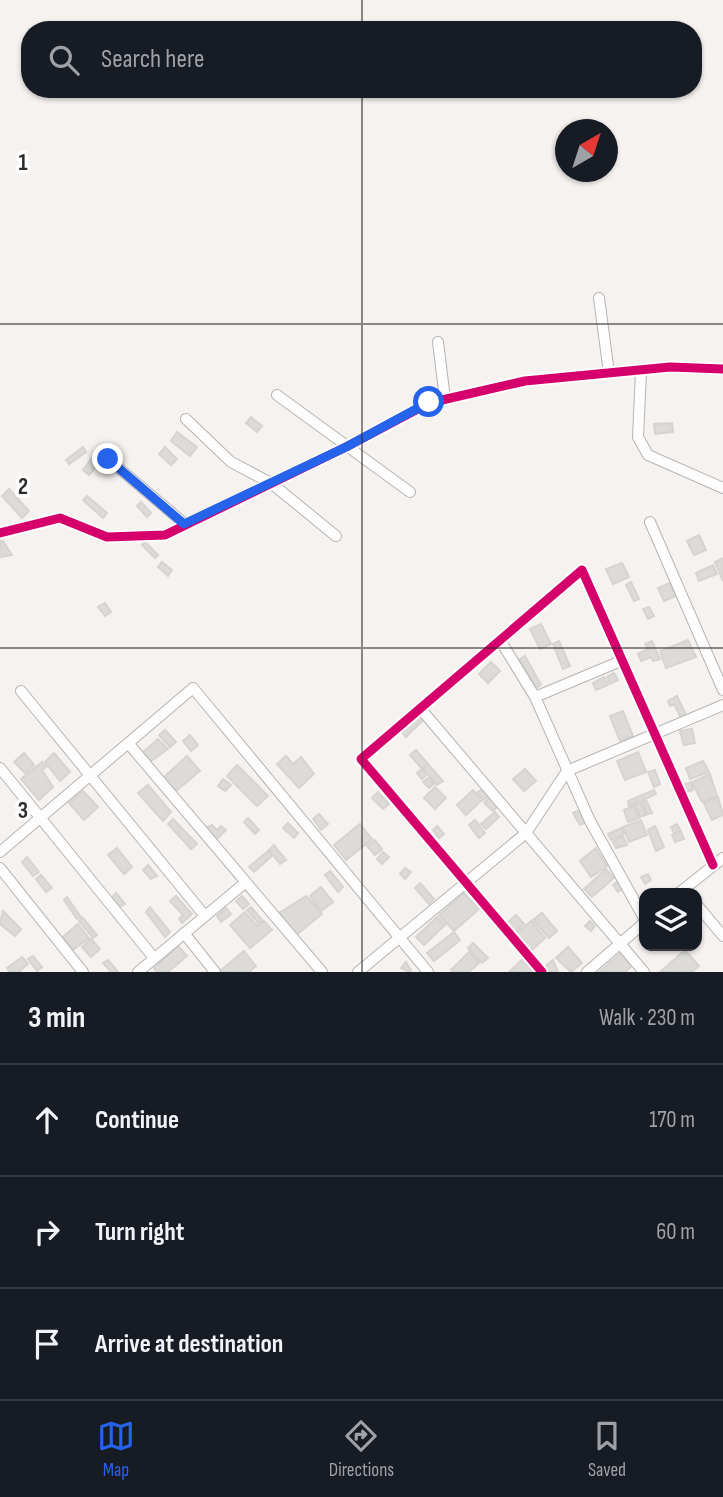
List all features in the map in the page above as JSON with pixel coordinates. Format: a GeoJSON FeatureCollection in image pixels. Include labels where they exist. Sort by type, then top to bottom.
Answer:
{"type":"FeatureCollection","features":[{"type":"Feature","properties":{"kind":"street"},"geometry":{"type":"LineString","coordinates":[[599,298],[610,373]]}},
{"type":"Feature","properties":{"kind":"street"},"geometry":{"type":"LineString","coordinates":[[438,342],[445,399]]}},
{"type":"Feature","properties":{"kind":"street"},"geometry":{"type":"LineString","coordinates":[[0,533],[9,533],[60,518],[107,537],[165,535],[346,447],[429,402],[525,381],[641,372],[670,367],[723,369]]}},
{"type":"Feature","properties":{"kind":"street"},"geometry":{"type":"LineString","coordinates":[[641,372],[638,437],[648,455],[723,488]]}},
{"type":"Feature","properties":{"kind":"street"},"geometry":{"type":"LineString","coordinates":[[277,395],[410,492]]}},
{"type":"Feature","properties":{"kind":"street"},"geometry":{"type":"LineString","coordinates":[[186,419],[231,462],[271,483],[336,537]]}},
{"type":"Feature","properties":{"kind":"street"},"geometry":{"type":"LineString","coordinates":[[108,459],[184,524]]}},
{"type":"Feature","properties":{"kind":"street"},"geometry":{"type":"LineString","coordinates":[[650,522],[723,690]]}},
{"type":"Feature","properties":{"kind":"street"},"geometry":{"type":"LineString","coordinates":[[542,972],[361,759],[582,570],[653,735],[718,862],[688,888]]}},
{"type":"Feature","properties":{"kind":"street"},"geometry":{"type":"LineString","coordinates":[[500,640],[535,696],[590,821],[639,912]]}},
{"type":"Feature","properties":{"kind":"street"},"geometry":{"type":"LineString","coordinates":[[535,696],[621,661]]}},
{"type":"Feature","properties":{"kind":"street"},"geometry":{"type":"LineString","coordinates":[[0,852],[193,688],[428,972]]}},
{"type":"Feature","properties":{"kind":"street"},"geometry":{"type":"LineString","coordinates":[[21,691],[205,916]]}},
{"type":"Feature","properties":{"kind":"street"},"geometry":{"type":"LineString","coordinates":[[358,972],[400,940],[526,833],[567,771],[723,705]]}},
{"type":"Feature","properties":{"kind":"street"},"geometry":{"type":"LineString","coordinates":[[420,708],[644,972]]}},
{"type":"Feature","properties":{"kind":"street"},"geometry":{"type":"LineString","coordinates":[[128,743],[322,972]]}},
{"type":"Feature","properties":{"kind":"street"},"geometry":{"type":"LineString","coordinates":[[0,768],[154,958]]}},
{"type":"Feature","properties":{"kind":"street"},"geometry":{"type":"LineString","coordinates":[[0,869],[83,972]]}},
{"type":"Feature","properties":{"kind":"street"},"geometry":{"type":"LineString","coordinates":[[138,972],[246,882]]}},
{"type":"Feature","properties":{"kind":"street"},"geometry":{"type":"LineString","coordinates":[[702,911],[723,936]]}},
{"type":"Feature","properties":{"kind":"street"},"geometry":{"type":"LineString","coordinates":[[587,972],[639,926]]}},
{"type":"Feature","properties":{"kind":"street"},"geometry":{"type":"LineString","coordinates":[[184,933],[215,972]]}},
{"type":"Feature","properties":{"kind":"building"},"geometry":{"type":"Polygon","coordinates":[[[251,417],[262,426],[257,432],[246,423],[251,417]]]}},
{"type":"Feature","properties":{"kind":"building"},"geometry":{"type":"Polygon","coordinates":[[[672,423],[673,432],[655,434],[654,424],[672,423]]]}},
{"type":"Feature","properties":{"kind":"building"},"geometry":{"type":"Polygon","coordinates":[[[177,432],[197,447],[190,456],[171,441],[177,432]]]}},
{"type":"Feature","properties":{"kind":"building"},"geometry":{"type":"Polygon","coordinates":[[[83,447],[86,452],[69,464],[66,460],[83,447]]]}},
{"type":"Feature","properties":{"kind":"building"},"geometry":{"type":"Polygon","coordinates":[[[165,447],[177,459],[171,465],[159,454],[165,447]]]}},
{"type":"Feature","properties":{"kind":"building"},"geometry":{"type":"Polygon","coordinates":[[[92,458],[99,463],[89,475],[83,470],[92,458]]]}},
{"type":"Feature","properties":{"kind":"building"},"geometry":{"type":"Polygon","coordinates":[[[9,489],[29,511],[22,518],[2,496],[9,489]]]}},
{"type":"Feature","properties":{"kind":"building"},"geometry":{"type":"Polygon","coordinates":[[[87,496],[107,513],[103,518],[83,500],[87,496]]]}},
{"type":"Feature","properties":{"kind":"building"},"geometry":{"type":"Polygon","coordinates":[[[141,502],[151,513],[147,517],[137,506],[141,502]]]}},
{"type":"Feature","properties":{"kind":"building"},"geometry":{"type":"Polygon","coordinates":[[[699,535],[706,550],[694,555],[687,541],[699,535]]]}},
{"type":"Feature","properties":{"kind":"building"},"geometry":{"type":"Polygon","coordinates":[[[0,541],[3,541],[12,555],[0,557],[0,541]]]}},
{"type":"Feature","properties":{"kind":"building"},"geometry":{"type":"Polygon","coordinates":[[[145,542],[158,555],[155,558],[142,545],[145,542]]]}},
{"type":"Feature","properties":{"kind":"building"},"geometry":{"type":"Polygon","coordinates":[[[723,558],[723,581],[715,562],[723,558]]]}},
{"type":"Feature","properties":{"kind":"building"},"geometry":{"type":"Polygon","coordinates":[[[162,562],[172,570],[168,576],[158,567],[162,562]]]}},
{"type":"Feature","properties":{"kind":"building"},"geometry":{"type":"Polygon","coordinates":[[[622,563],[629,577],[613,584],[606,569],[622,563]]]}},
{"type":"Feature","properties":{"kind":"building"},"geometry":{"type":"Polygon","coordinates":[[[713,565],[717,574],[699,581],[696,573],[713,565]]]}},
{"type":"Feature","properties":{"kind":"building"},"geometry":{"type":"Polygon","coordinates":[[[631,582],[639,599],[634,601],[626,585],[631,582]]]}},
{"type":"Feature","properties":{"kind":"building"},"geometry":{"type":"Polygon","coordinates":[[[670,583],[676,596],[664,601],[658,588],[670,583]]]}},
{"type":"Feature","properties":{"kind":"building"},"geometry":{"type":"Polygon","coordinates":[[[105,603],[111,612],[105,616],[98,607],[105,603]]]}},
{"type":"Feature","properties":{"kind":"building"},"geometry":{"type":"Polygon","coordinates":[[[649,607],[654,616],[648,619],[643,609],[649,607]]]}},
{"type":"Feature","properties":{"kind":"building"},"geometry":{"type":"Polygon","coordinates":[[[541,624],[551,644],[540,649],[530,629],[541,624]]]}},
{"type":"Feature","properties":{"kind":"building"},"geometry":{"type":"Polygon","coordinates":[[[688,640],[696,657],[666,668],[660,651],[688,640]]]}},
{"type":"Feature","properties":{"kind":"building"},"geometry":{"type":"Polygon","coordinates":[[[559,641],[570,666],[563,669],[553,644],[559,641]]]}},
{"type":"Feature","properties":{"kind":"building"},"geometry":{"type":"Polygon","coordinates":[[[652,641],[660,659],[653,661],[651,657],[641,661],[638,654],[648,649],[645,644],[652,641]]]}},
{"type":"Feature","properties":{"kind":"building"},"geometry":{"type":"Polygon","coordinates":[[[525,656],[541,685],[536,688],[520,659],[525,656]]]}},
{"type":"Feature","properties":{"kind":"building"},"geometry":{"type":"Polygon","coordinates":[[[491,662],[500,671],[488,683],[479,674],[491,662]]]}},
{"type":"Feature","properties":{"kind":"building"},"geometry":{"type":"Polygon","coordinates":[[[614,673],[618,680],[610,684],[607,677],[614,673]]]}},
{"type":"Feature","properties":{"kind":"building"},"geometry":{"type":"Polygon","coordinates":[[[604,677],[608,685],[596,690],[593,683],[604,677]]]}},
{"type":"Feature","properties":{"kind":"building"},"geometry":{"type":"Polygon","coordinates":[[[677,696],[687,717],[682,720],[674,704],[670,706],[668,701],[677,696]]]}},
{"type":"Feature","properties":{"kind":"building"},"geometry":{"type":"Polygon","coordinates":[[[623,711],[633,736],[620,741],[610,716],[623,711]]]}},
{"type":"Feature","properties":{"kind":"building"},"geometry":{"type":"Polygon","coordinates":[[[420,715],[424,719],[406,737],[402,732],[420,715]]]}},
{"type":"Feature","properties":{"kind":"building"},"geometry":{"type":"Polygon","coordinates":[[[692,729],[695,743],[684,745],[680,731],[692,729]]]}},
{"type":"Feature","properties":{"kind":"building"},"geometry":{"type":"Polygon","coordinates":[[[165,730],[176,742],[170,747],[159,735],[165,730]]]}},
{"type":"Feature","properties":{"kind":"building"},"geometry":{"type":"Polygon","coordinates":[[[190,735],[198,745],[191,751],[183,741],[190,735]]]}},
{"type":"Feature","properties":{"kind":"building"},"geometry":{"type":"Polygon","coordinates":[[[158,739],[168,749],[150,762],[142,753],[158,739]]]}},
{"type":"Feature","properties":{"kind":"building"},"geometry":{"type":"Polygon","coordinates":[[[416,750],[428,764],[422,769],[410,755],[416,750]]]}},
{"type":"Feature","properties":{"kind":"building"},"geometry":{"type":"Polygon","coordinates":[[[638,752],[646,772],[625,780],[617,761],[638,752]]]}},
{"type":"Feature","properties":{"kind":"building"},"geometry":{"type":"Polygon","coordinates":[[[24,753],[34,765],[25,773],[14,762],[24,753]]]}},
{"type":"Feature","properties":{"kind":"building"},"geometry":{"type":"Polygon","coordinates":[[[54,753],[70,772],[60,781],[45,762],[54,753]]]}},
{"type":"Feature","properties":{"kind":"building"},"geometry":{"type":"Polygon","coordinates":[[[187,756],[200,771],[176,791],[163,778],[187,756]]]}},
{"type":"Feature","properties":{"kind":"building"},"geometry":{"type":"Polygon","coordinates":[[[286,756],[293,764],[301,757],[314,774],[299,788],[277,764],[286,756]]]}},
{"type":"Feature","properties":{"kind":"building"},"geometry":{"type":"Polygon","coordinates":[[[703,761],[709,772],[690,779],[686,768],[703,761]]]}},
{"type":"Feature","properties":{"kind":"building"},"geometry":{"type":"Polygon","coordinates":[[[42,762],[46,767],[42,770],[53,787],[39,800],[21,779],[42,762]]]}},
{"type":"Feature","properties":{"kind":"building"},"geometry":{"type":"Polygon","coordinates":[[[428,764],[443,781],[437,785],[423,768],[428,764]]]}},
{"type":"Feature","properties":{"kind":"building"},"geometry":{"type":"Polygon","coordinates":[[[237,765],[268,796],[257,806],[227,776],[237,765]]]}},
{"type":"Feature","properties":{"kind":"building"},"geometry":{"type":"Polygon","coordinates":[[[422,769],[427,774],[422,779],[417,773],[422,769]]]}},
{"type":"Feature","properties":{"kind":"building"},"geometry":{"type":"Polygon","coordinates":[[[525,769],[536,781],[524,791],[513,779],[525,769]]]}},
{"type":"Feature","properties":{"kind":"building"},"geometry":{"type":"Polygon","coordinates":[[[655,770],[660,784],[654,787],[648,772],[655,770]]]}},
{"type":"Feature","properties":{"kind":"building"},"geometry":{"type":"Polygon","coordinates":[[[710,774],[717,796],[702,802],[692,782],[710,774]]]}},
{"type":"Feature","properties":{"kind":"building"},"geometry":{"type":"Polygon","coordinates":[[[429,777],[434,784],[429,788],[423,782],[429,777]]]}},
{"type":"Feature","properties":{"kind":"building"},"geometry":{"type":"Polygon","coordinates":[[[223,779],[231,785],[225,791],[218,786],[223,779]]]}},
{"type":"Feature","properties":{"kind":"building"},"geometry":{"type":"Polygon","coordinates":[[[691,782],[693,790],[682,793],[680,786],[691,782]]]}},
{"type":"Feature","properties":{"kind":"building"},"geometry":{"type":"Polygon","coordinates":[[[148,785],[171,812],[163,821],[138,793],[148,785]]]}},
{"type":"Feature","properties":{"kind":"building"},"geometry":{"type":"Polygon","coordinates":[[[435,787],[446,798],[435,809],[424,798],[435,787]]]}},
{"type":"Feature","properties":{"kind":"building"},"geometry":{"type":"Polygon","coordinates":[[[482,789],[488,796],[483,800],[477,793],[482,789]]]}},
{"type":"Feature","properties":{"kind":"building"},"geometry":{"type":"Polygon","coordinates":[[[473,790],[482,800],[466,815],[457,805],[473,790]]]}},
{"type":"Feature","properties":{"kind":"building"},"geometry":{"type":"Polygon","coordinates":[[[654,790],[656,794],[629,806],[628,801],[654,790]]]}},
{"type":"Feature","properties":{"kind":"building"},"geometry":{"type":"Polygon","coordinates":[[[83,791],[98,807],[84,820],[69,803],[83,791]]]}},
{"type":"Feature","properties":{"kind":"building"},"geometry":{"type":"Polygon","coordinates":[[[378,792],[389,804],[383,809],[372,798],[378,792]]]}},
{"type":"Feature","properties":{"kind":"building"},"geometry":{"type":"Polygon","coordinates":[[[718,797],[723,815],[712,820],[704,803],[718,797]]]}},
{"type":"Feature","properties":{"kind":"building"},"geometry":{"type":"Polygon","coordinates":[[[489,798],[498,806],[493,811],[484,803],[489,798]]]}},
{"type":"Feature","properties":{"kind":"building"},"geometry":{"type":"Polygon","coordinates":[[[646,800],[652,813],[647,814],[642,801],[646,800]]]}},
{"type":"Feature","properties":{"kind":"building"},"geometry":{"type":"Polygon","coordinates":[[[640,802],[646,815],[640,817],[635,804],[640,802]]]}},
{"type":"Feature","properties":{"kind":"building"},"geometry":{"type":"Polygon","coordinates":[[[634,806],[639,818],[628,822],[624,810],[634,806]]]}},
{"type":"Feature","properties":{"kind":"building"},"geometry":{"type":"Polygon","coordinates":[[[580,810],[586,822],[580,825],[573,813],[580,810]]]}},
{"type":"Feature","properties":{"kind":"building"},"geometry":{"type":"Polygon","coordinates":[[[495,812],[499,817],[486,829],[481,824],[495,812]]]}},
{"type":"Feature","properties":{"kind":"building"},"geometry":{"type":"Polygon","coordinates":[[[319,814],[328,824],[321,830],[313,819],[319,814]]]}},
{"type":"Feature","properties":{"kind":"building"},"geometry":{"type":"Polygon","coordinates":[[[248,818],[259,830],[255,834],[244,822],[248,818]]]}},
{"type":"Feature","properties":{"kind":"building"},"geometry":{"type":"Polygon","coordinates":[[[173,819],[197,844],[191,849],[168,824],[173,819]]]}},
{"type":"Feature","properties":{"kind":"building"},"geometry":{"type":"Polygon","coordinates":[[[475,820],[485,833],[479,838],[469,825],[475,820]]]}},
{"type":"Feature","properties":{"kind":"building"},"geometry":{"type":"Polygon","coordinates":[[[641,820],[647,835],[629,842],[623,827],[641,820]]]}},
{"type":"Feature","properties":{"kind":"building"},"geometry":{"type":"Polygon","coordinates":[[[288,823],[298,833],[294,838],[283,828],[288,823]]]}},
{"type":"Feature","properties":{"kind":"building"},"geometry":{"type":"Polygon","coordinates":[[[360,824],[372,839],[346,860],[334,845],[360,824]]]}},
{"type":"Feature","properties":{"kind":"building"},"geometry":{"type":"Polygon","coordinates":[[[677,824],[681,831],[674,834],[671,827],[677,824]]]}},
{"type":"Feature","properties":{"kind":"building"},"geometry":{"type":"Polygon","coordinates":[[[212,825],[217,830],[221,826],[226,830],[215,841],[206,828],[212,825]]]}},
{"type":"Feature","properties":{"kind":"building"},"geometry":{"type":"Polygon","coordinates":[[[437,826],[444,834],[439,838],[433,830],[437,826]]]}},
{"type":"Feature","properties":{"kind":"building"},"geometry":{"type":"Polygon","coordinates":[[[655,826],[664,847],[656,851],[648,830],[655,826]]]}},
{"type":"Feature","properties":{"kind":"building"},"geometry":{"type":"Polygon","coordinates":[[[621,828],[624,834],[611,840],[608,834],[621,828]]]}},
{"type":"Feature","properties":{"kind":"building"},"geometry":{"type":"Polygon","coordinates":[[[681,832],[684,839],[675,842],[672,835],[681,832]]]}},
{"type":"Feature","properties":{"kind":"building"},"geometry":{"type":"Polygon","coordinates":[[[623,836],[627,845],[616,848],[613,842],[623,836]]]}},
{"type":"Feature","properties":{"kind":"building"},"geometry":{"type":"Polygon","coordinates":[[[375,840],[382,849],[375,855],[367,846],[375,840]]]}},
{"type":"Feature","properties":{"kind":"building"},"geometry":{"type":"Polygon","coordinates":[[[274,845],[286,860],[280,864],[269,850],[274,845]]]}},
{"type":"Feature","properties":{"kind":"building"},"geometry":{"type":"Polygon","coordinates":[[[117,848],[132,867],[124,874],[108,855],[117,848]]]}},
{"type":"Feature","properties":{"kind":"building"},"geometry":{"type":"Polygon","coordinates":[[[596,848],[607,866],[591,877],[580,861],[596,848]]]}},
{"type":"Feature","properties":{"kind":"building"},"geometry":{"type":"Polygon","coordinates":[[[268,851],[272,856],[254,872],[249,867],[268,851]]]}},
{"type":"Feature","properties":{"kind":"building"},"geometry":{"type":"Polygon","coordinates":[[[383,852],[389,857],[382,864],[377,859],[383,852]]]}},
{"type":"Feature","properties":{"kind":"building"},"geometry":{"type":"Polygon","coordinates":[[[27,857],[39,872],[33,876],[22,862],[27,857]]]}},
{"type":"Feature","properties":{"kind":"building"},"geometry":{"type":"Polygon","coordinates":[[[148,865],[157,876],[151,879],[143,870],[148,865]]]}},
{"type":"Feature","properties":{"kind":"building"},"geometry":{"type":"Polygon","coordinates":[[[405,868],[411,872],[405,879],[400,874],[405,868]]]}},
{"type":"Feature","properties":{"kind":"building"},"geometry":{"type":"Polygon","coordinates":[[[606,869],[614,878],[592,897],[584,889],[606,869]]]}},
{"type":"Feature","properties":{"kind":"building"},"geometry":{"type":"Polygon","coordinates":[[[330,871],[343,887],[338,892],[325,875],[330,871]]]}},
{"type":"Feature","properties":{"kind":"building"},"geometry":{"type":"Polygon","coordinates":[[[648,874],[651,880],[645,884],[641,877],[648,874]]]}},
{"type":"Feature","properties":{"kind":"building"},"geometry":{"type":"Polygon","coordinates":[[[41,875],[52,888],[46,892],[36,879],[41,875]]]}},
{"type":"Feature","properties":{"kind":"building"},"geometry":{"type":"Polygon","coordinates":[[[617,882],[622,889],[618,892],[613,885],[617,882]]]}},
{"type":"Feature","properties":{"kind":"building"},"geometry":{"type":"Polygon","coordinates":[[[420,883],[434,899],[429,904],[415,888],[420,883]]]}},
{"type":"Feature","properties":{"kind":"building"},"geometry":{"type":"Polygon","coordinates":[[[321,887],[333,902],[321,911],[310,896],[321,887]]]}},
{"type":"Feature","properties":{"kind":"building"},"geometry":{"type":"Polygon","coordinates":[[[116,893],[125,904],[119,907],[112,897],[116,893]]]}},
{"type":"Feature","properties":{"kind":"building"},"geometry":{"type":"Polygon","coordinates":[[[464,893],[479,909],[454,931],[439,915],[464,893]]]}},
{"type":"Feature","properties":{"kind":"building"},"geometry":{"type":"Polygon","coordinates":[[[176,896],[192,914],[182,923],[179,919],[183,915],[170,901],[176,896]]]}},
{"type":"Feature","properties":{"kind":"building"},"geometry":{"type":"Polygon","coordinates":[[[242,896],[249,904],[243,909],[236,901],[242,896]]]}},
{"type":"Feature","properties":{"kind":"building"},"geometry":{"type":"Polygon","coordinates":[[[306,896],[322,914],[295,936],[279,913],[306,896]]]}},
{"type":"Feature","properties":{"kind":"building"},"geometry":{"type":"Polygon","coordinates":[[[67,897],[81,917],[77,919],[64,900],[67,897]]]}},
{"type":"Feature","properties":{"kind":"building"},"geometry":{"type":"Polygon","coordinates":[[[150,907],[170,932],[165,937],[146,912],[150,907]]]}},
{"type":"Feature","properties":{"kind":"building"},"geometry":{"type":"Polygon","coordinates":[[[251,907],[263,921],[259,924],[247,910],[251,907]]]}},
{"type":"Feature","properties":{"kind":"building"},"geometry":{"type":"Polygon","coordinates":[[[226,908],[231,914],[221,922],[217,916],[226,908]]]}},
{"type":"Feature","properties":{"kind":"building"},"geometry":{"type":"Polygon","coordinates":[[[3,911],[21,929],[15,936],[0,924],[3,911]]]}},
{"type":"Feature","properties":{"kind":"building"},"geometry":{"type":"Polygon","coordinates":[[[245,912],[257,926],[264,921],[272,930],[250,948],[230,925],[245,912]]]}},
{"type":"Feature","properties":{"kind":"building"},"geometry":{"type":"Polygon","coordinates":[[[542,913],[557,931],[549,938],[533,920],[542,913]]]}},
{"type":"Feature","properties":{"kind":"building"},"geometry":{"type":"Polygon","coordinates":[[[516,915],[524,924],[514,933],[506,924],[516,915]]]}},
{"type":"Feature","properties":{"kind":"building"},"geometry":{"type":"Polygon","coordinates":[[[437,917],[445,925],[424,945],[416,937],[437,917]]]}},
{"type":"Feature","properties":{"kind":"building"},"geometry":{"type":"Polygon","coordinates":[[[83,918],[97,935],[93,938],[79,921],[83,918]]]}},
{"type":"Feature","properties":{"kind":"building"},"geometry":{"type":"Polygon","coordinates":[[[531,921],[545,938],[531,951],[516,934],[531,921]]]}},
{"type":"Feature","properties":{"kind":"building"},"geometry":{"type":"Polygon","coordinates":[[[590,921],[595,926],[591,931],[585,926],[590,921]]]}},
{"type":"Feature","properties":{"kind":"building"},"geometry":{"type":"Polygon","coordinates":[[[78,924],[89,938],[73,950],[63,937],[78,924]]]}},
{"type":"Feature","properties":{"kind":"building"},"geometry":{"type":"Polygon","coordinates":[[[454,932],[460,940],[434,961],[427,953],[454,932]]]}},
{"type":"Feature","properties":{"kind":"building"},"geometry":{"type":"Polygon","coordinates":[[[91,939],[100,949],[91,957],[82,947],[91,939]]]}},
{"type":"Feature","properties":{"kind":"building"},"geometry":{"type":"Polygon","coordinates":[[[473,943],[488,958],[482,963],[468,948],[473,943]]]}},
{"type":"Feature","properties":{"kind":"building"},"geometry":{"type":"Polygon","coordinates":[[[178,946],[187,956],[168,972],[157,972],[154,968],[178,946]]]}},
{"type":"Feature","properties":{"kind":"building"},"geometry":{"type":"Polygon","coordinates":[[[568,947],[582,963],[571,972],[556,958],[568,947]]]}},
{"type":"Feature","properties":{"kind":"building"},"geometry":{"type":"Polygon","coordinates":[[[244,951],[256,966],[249,972],[219,972],[244,951]]]}},
{"type":"Feature","properties":{"kind":"building"},"geometry":{"type":"Polygon","coordinates":[[[684,951],[699,966],[692,972],[660,972],[684,951]]]}},
{"type":"Feature","properties":{"kind":"building"},"geometry":{"type":"Polygon","coordinates":[[[469,952],[479,963],[469,972],[453,972],[451,970],[469,952]]]}},
{"type":"Feature","properties":{"kind":"building"},"geometry":{"type":"Polygon","coordinates":[[[622,952],[633,965],[625,972],[599,972],[622,952]]]}},
{"type":"Feature","properties":{"kind":"building"},"geometry":{"type":"Polygon","coordinates":[[[33,956],[42,967],[37,971],[28,959],[33,956]]]}},
{"type":"Feature","properties":{"kind":"building"},"geometry":{"type":"Polygon","coordinates":[[[22,957],[28,964],[19,972],[10,972],[7,968],[22,957]]]}},
{"type":"Feature","properties":{"kind":"building"},"geometry":{"type":"Polygon","coordinates":[[[108,960],[118,972],[111,972],[103,963],[108,960]]]}},
{"type":"Feature","properties":{"kind":"building"},"geometry":{"type":"Polygon","coordinates":[[[522,960],[533,972],[509,972],[522,960]]]}},
{"type":"Feature","properties":{"kind":"building"},"geometry":{"type":"Polygon","coordinates":[[[553,960],[558,972],[544,972],[542,969],[553,960]]]}},
{"type":"Feature","properties":{"kind":"building"},"geometry":{"type":"Polygon","coordinates":[[[406,962],[411,970],[409,972],[401,968],[406,962]]]}},
{"type":"Feature","properties":{"kind":"cycle path"},"geometry":{"type":"LineString","coordinates":[[0,533],[60,518],[107,537],[165,535],[346,447],[429,403],[525,381],[670,367],[723,369]]}},
{"type":"Feature","properties":{"kind":"cycle path"},"geometry":{"type":"LineString","coordinates":[[542,972],[361,759],[582,570],[713,865]]}},
{"type":"Feature","properties":{"kind":"route"},"geometry":{"type":"LineString","coordinates":[[108,459],[184,524],[346,447],[429,402]]}}]}
